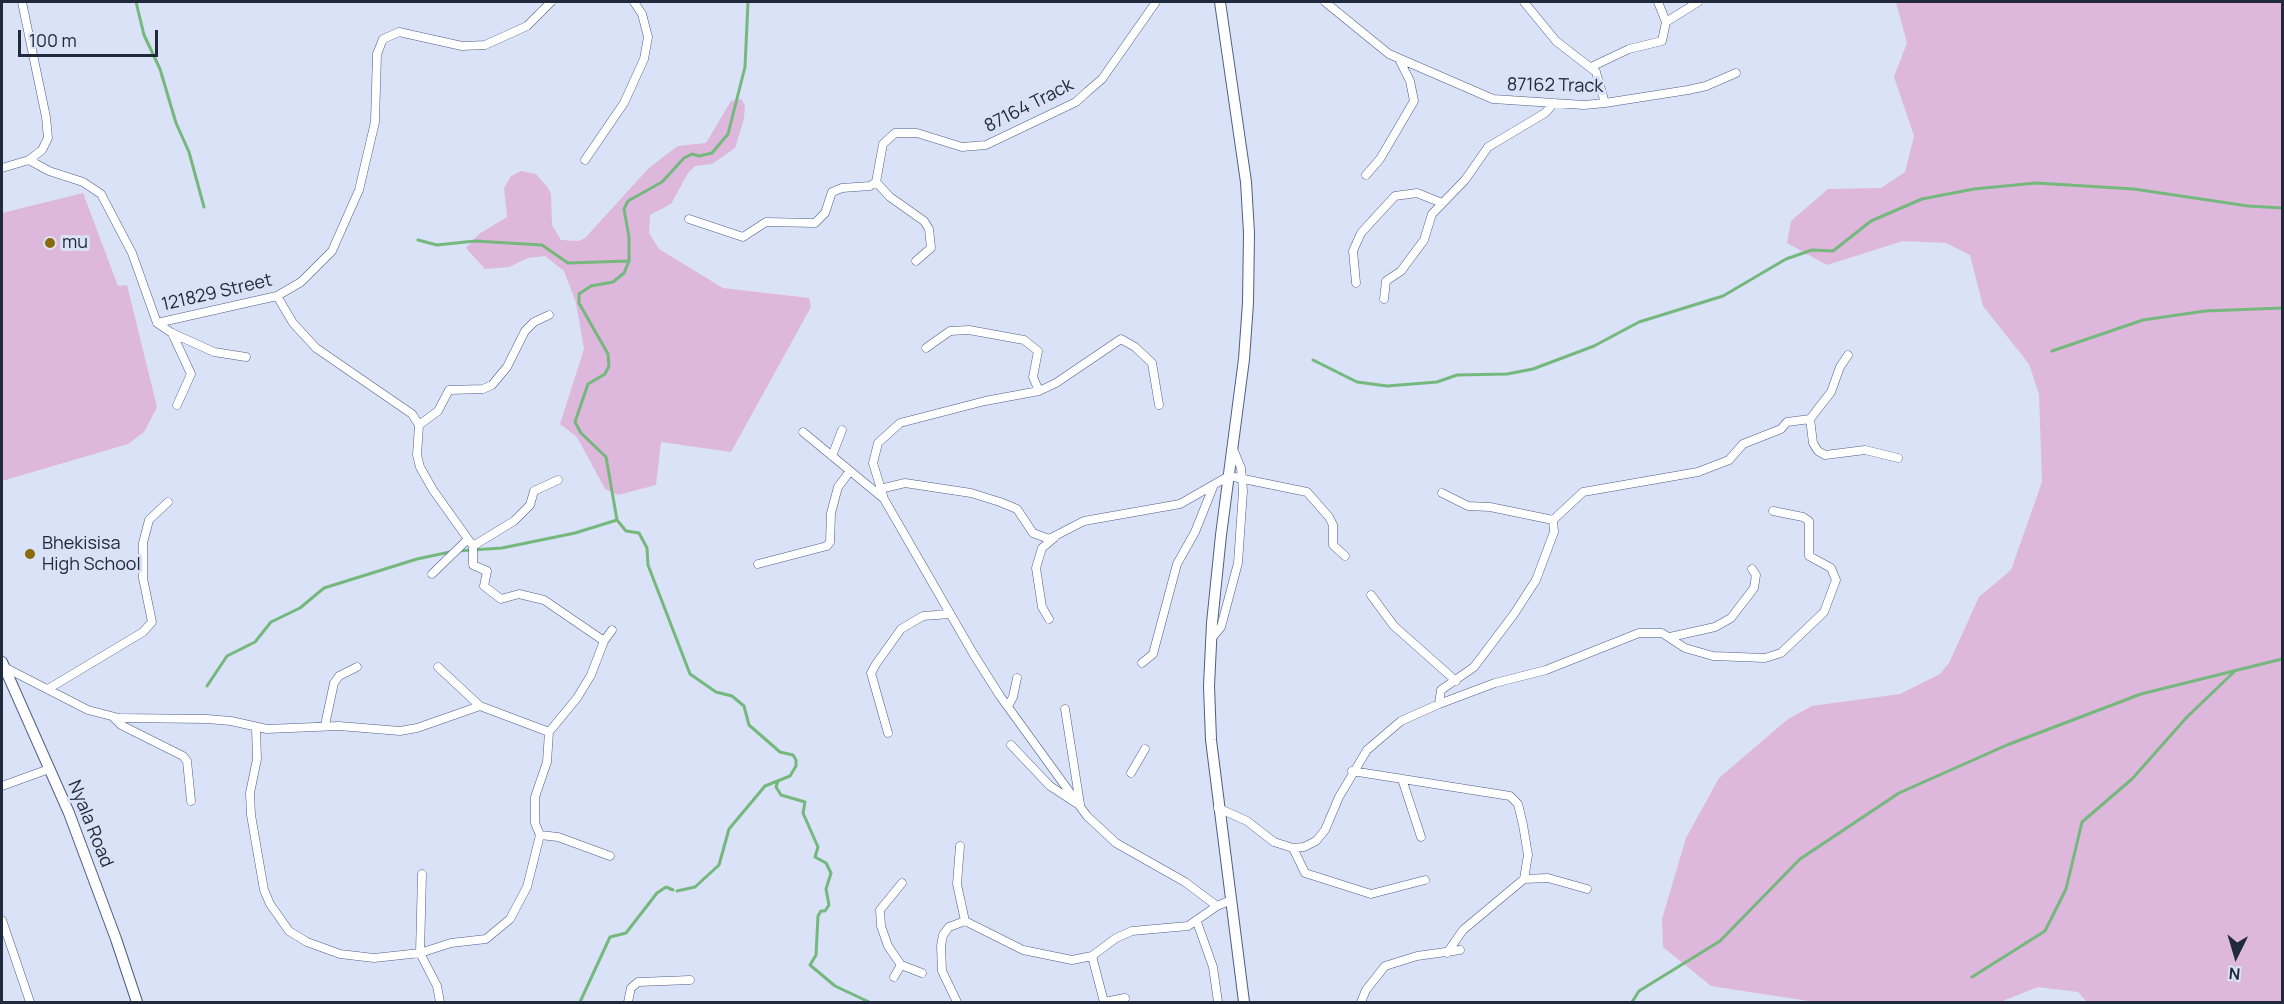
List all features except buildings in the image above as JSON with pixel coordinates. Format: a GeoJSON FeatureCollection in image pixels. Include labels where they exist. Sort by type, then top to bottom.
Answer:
{"type":"FeatureCollection","features":[{"type":"Feature","properties":{"kind":"main road"},"geometry":{"type":"LineString","coordinates":[[1220,2],[1241,141],[1250,234],[1248,303],[1211,639],[1210,740],[1229,901],[1244,1002]]}},
{"type":"Feature","properties":{"kind":"main road","name":"Nyala Road"},"geometry":{"type":"LineString","coordinates":[[3,665],[97,886],[137,1002]]}},
{"type":"Feature","properties":{"kind":"street"},"geometry":{"type":"LineString","coordinates":[[2,168],[29,160],[46,144],[48,129],[22,2]]}},
{"type":"Feature","properties":{"kind":"street","name":"121829 Street"},"geometry":{"type":"LineString","coordinates":[[29,160],[49,171],[83,182],[101,194],[132,253],[157,323],[277,296],[301,282],[332,251],[359,190],[375,122],[377,54],[382,39],[399,32],[462,46],[485,45],[527,26],[551,2]]}},
{"type":"Feature","properties":{"kind":"street"},"geometry":{"type":"LineString","coordinates":[[585,160],[624,103],[644,59],[648,37],[642,14],[634,2]]}},
{"type":"Feature","properties":{"kind":"street","name":"87164 Track"},"geometry":{"type":"LineString","coordinates":[[876,182],[883,144],[895,133],[917,133],[956,145],[976,147],[1076,102],[1102,79],[1156,2]]}},
{"type":"Feature","properties":{"kind":"street","name":"87162 Track"},"geometry":{"type":"LineString","coordinates":[[1325,2],[1374,43],[1399,59],[1494,99],[1554,103],[1605,103],[1706,86],[1736,73]]}},
{"type":"Feature","properties":{"kind":"street"},"geometry":{"type":"LineString","coordinates":[[1524,2],[1559,44],[1591,67],[1599,77],[1605,103]]}},
{"type":"Feature","properties":{"kind":"street"},"geometry":{"type":"LineString","coordinates":[[1591,67],[1612,56],[1665,38],[1666,22],[1658,2]]}},
{"type":"Feature","properties":{"kind":"street"},"geometry":{"type":"LineString","coordinates":[[1666,22],[1698,2]]}},
{"type":"Feature","properties":{"kind":"street"},"geometry":{"type":"LineString","coordinates":[[1366,175],[1380,159],[1414,101],[1410,81],[1399,59]]}},
{"type":"Feature","properties":{"kind":"street"},"geometry":{"type":"LineString","coordinates":[[1384,299],[1386,281],[1401,271],[1424,240],[1430,218],[1465,180],[1488,147],[1542,115],[1554,103]]}},
{"type":"Feature","properties":{"kind":"street"},"geometry":{"type":"LineString","coordinates":[[689,219],[743,237],[766,222],[815,223],[825,213],[832,192],[842,188],[870,186],[876,182],[890,197],[924,220],[929,229],[931,248],[916,261]]}},
{"type":"Feature","properties":{"kind":"street"},"geometry":{"type":"LineString","coordinates":[[1356,283],[1353,251],[1357,240],[1395,196],[1417,193],[1442,203]]}},
{"type":"Feature","properties":{"kind":"street"},"geometry":{"type":"LineString","coordinates":[[277,296],[293,323],[316,348],[406,408],[419,425],[417,455],[420,467],[464,543],[473,546]]}},
{"type":"Feature","properties":{"kind":"street"},"geometry":{"type":"LineString","coordinates":[[419,425],[438,411],[449,390],[483,389],[492,385],[507,367],[525,331],[534,322],[549,315]]}},
{"type":"Feature","properties":{"kind":"street"},"geometry":{"type":"LineString","coordinates":[[157,323],[172,333],[214,352],[233,357],[246,357]]}},
{"type":"Feature","properties":{"kind":"street"},"geometry":{"type":"LineString","coordinates":[[926,348],[950,331],[969,330],[1024,340],[1038,351],[1033,377],[1039,391]]}},
{"type":"Feature","properties":{"kind":"street"},"geometry":{"type":"LineString","coordinates":[[172,333],[190,374],[177,405]]}},
{"type":"Feature","properties":{"kind":"street"},"geometry":{"type":"LineString","coordinates":[[1159,405],[1152,363],[1135,347],[1121,339],[1056,383],[1039,391],[1022,392],[918,417],[892,429],[875,452],[874,474],[884,499],[950,614],[1008,706],[1094,824],[1116,843],[1185,882],[1217,906]]}},
{"type":"Feature","properties":{"kind":"street"},"geometry":{"type":"LineString","coordinates":[[1553,520],[1589,489],[1698,471],[1729,460],[1743,444],[1781,429],[1787,422],[1810,419],[1831,392],[1840,367],[1848,355]]}},
{"type":"Feature","properties":{"kind":"street"},"geometry":{"type":"LineString","coordinates":[[1810,419],[1814,443],[1818,451],[1824,454],[1864,450],[1898,458]]}},
{"type":"Feature","properties":{"kind":"street"},"geometry":{"type":"LineString","coordinates":[[832,456],[842,430]]}},
{"type":"Feature","properties":{"kind":"street"},"geometry":{"type":"LineString","coordinates":[[803,432],[884,499]]}},
{"type":"Feature","properties":{"kind":"street"},"geometry":{"type":"LineString","coordinates":[[1211,639],[1221,627],[1237,571],[1243,511],[1243,478],[1233,449]]}},
{"type":"Feature","properties":{"kind":"street"},"geometry":{"type":"LineString","coordinates":[[758,564],[827,546],[830,542],[831,513],[838,487],[850,471]]}},
{"type":"Feature","properties":{"kind":"street"},"geometry":{"type":"LineString","coordinates":[[880,489],[905,483],[971,493],[1012,506],[1040,537],[1049,538],[1084,521],[1180,504],[1229,476],[1243,478],[1299,489],[1310,494],[1329,516],[1334,545],[1345,556]]}},
{"type":"Feature","properties":{"kind":"street"},"geometry":{"type":"LineString","coordinates":[[473,546],[514,520],[530,506],[534,491],[558,480]]}},
{"type":"Feature","properties":{"kind":"street"},"geometry":{"type":"LineString","coordinates":[[1142,663],[1153,654],[1177,564],[1195,532],[1213,487]]}},
{"type":"Feature","properties":{"kind":"street"},"geometry":{"type":"LineString","coordinates":[[1442,493],[1468,506],[1490,507],[1553,520]]}},
{"type":"Feature","properties":{"kind":"street"},"geometry":{"type":"LineString","coordinates":[[48,689],[143,632],[152,622],[143,578],[144,535],[149,520],[168,502]]}},
{"type":"Feature","properties":{"kind":"street"},"geometry":{"type":"LineString","coordinates":[[1218,808],[1246,821],[1274,842],[1293,848],[1310,845],[1325,830],[1352,771],[1366,750],[1401,721],[1439,704],[1495,683],[1546,670],[1609,647],[1628,636],[1662,633],[1685,648],[1713,656],[1773,657],[1791,646],[1824,612],[1833,590],[1835,574],[1831,568],[1809,556],[1809,521],[1803,517],[1773,511]]}},
{"type":"Feature","properties":{"kind":"street"},"geometry":{"type":"LineString","coordinates":[[1439,704],[1441,690],[1474,667],[1536,580],[1554,532],[1553,520]]}},
{"type":"Feature","properties":{"kind":"street"},"geometry":{"type":"LineString","coordinates":[[1049,620],[1042,607],[1036,568],[1042,548],[1058,535]]}},
{"type":"Feature","properties":{"kind":"street"},"geometry":{"type":"LineString","coordinates":[[432,574],[464,543]]}},
{"type":"Feature","properties":{"kind":"street"},"geometry":{"type":"LineString","coordinates":[[473,546],[473,565],[487,571],[484,586],[501,599],[519,594],[544,600],[604,641]]}},
{"type":"Feature","properties":{"kind":"street"},"geometry":{"type":"LineString","coordinates":[[1670,637],[1715,627],[1731,618],[1754,588],[1756,575],[1752,569]]}},
{"type":"Feature","properties":{"kind":"street"},"geometry":{"type":"LineString","coordinates":[[1371,595],[1394,626],[1456,681]]}},
{"type":"Feature","properties":{"kind":"street"},"geometry":{"type":"LineString","coordinates":[[888,734],[872,673],[878,660],[895,635],[908,624],[923,616],[950,614]]}},
{"type":"Feature","properties":{"kind":"street"},"geometry":{"type":"LineString","coordinates":[[256,728],[257,759],[250,793],[251,815],[264,890],[278,917],[289,931],[307,942],[340,954],[374,958],[420,953],[442,944],[486,939],[504,925],[522,899],[540,835],[535,823],[535,797],[547,762],[549,732],[577,698],[591,675],[604,641],[612,630]]}},
{"type":"Feature","properties":{"kind":"street"},"geometry":{"type":"LineString","coordinates":[[3,665],[88,710],[113,717],[207,719],[231,721],[256,728],[285,729],[326,726],[400,731],[417,728],[480,706]]}},
{"type":"Feature","properties":{"kind":"street"},"geometry":{"type":"LineString","coordinates":[[326,726],[334,682],[339,676],[357,667]]}},
{"type":"Feature","properties":{"kind":"street"},"geometry":{"type":"LineString","coordinates":[[438,667],[480,706],[549,732]]}},
{"type":"Feature","properties":{"kind":"street"},"geometry":{"type":"LineString","coordinates":[[1008,706],[1017,678]]}},
{"type":"Feature","properties":{"kind":"street"},"geometry":{"type":"LineString","coordinates":[[1065,709],[1080,806]]}},
{"type":"Feature","properties":{"kind":"street"},"geometry":{"type":"LineString","coordinates":[[113,717],[121,725],[183,756],[187,761],[191,801]]}},
{"type":"Feature","properties":{"kind":"street"},"geometry":{"type":"LineString","coordinates":[[1011,745],[1050,786],[1080,806]]}},
{"type":"Feature","properties":{"kind":"street"},"geometry":{"type":"LineString","coordinates":[[1131,773],[1145,749]]}},
{"type":"Feature","properties":{"kind":"street"},"geometry":{"type":"LineString","coordinates":[[2,786],[49,769]]}},
{"type":"Feature","properties":{"kind":"street"},"geometry":{"type":"LineString","coordinates":[[1352,771],[1504,794],[1514,798],[1523,825],[1528,855],[1524,879]]}},
{"type":"Feature","properties":{"kind":"street"},"geometry":{"type":"LineString","coordinates":[[1402,779],[1420,837]]}},
{"type":"Feature","properties":{"kind":"street"},"geometry":{"type":"LineString","coordinates":[[540,835],[558,837],[610,856]]}},
{"type":"Feature","properties":{"kind":"street"},"geometry":{"type":"LineString","coordinates":[[960,846],[957,884],[965,921]]}},
{"type":"Feature","properties":{"kind":"street"},"geometry":{"type":"LineString","coordinates":[[1293,848],[1305,873],[1371,894],[1399,889],[1425,880]]}},
{"type":"Feature","properties":{"kind":"street"},"geometry":{"type":"LineString","coordinates":[[422,874],[420,953],[437,986],[440,1002]]}},
{"type":"Feature","properties":{"kind":"street"},"geometry":{"type":"LineString","coordinates":[[1447,953],[1463,930],[1524,879],[1548,878],[1587,889]]}},
{"type":"Feature","properties":{"kind":"street"},"geometry":{"type":"LineString","coordinates":[[902,883],[880,910],[881,926],[888,946],[902,965],[922,973]]}},
{"type":"Feature","properties":{"kind":"street"},"geometry":{"type":"LineString","coordinates":[[957,1002],[942,971],[941,946],[943,935],[949,927],[965,921],[1023,950],[1064,960],[1092,956],[1106,944],[1132,931],[1179,928],[1197,922],[1217,906],[1229,901]]}},
{"type":"Feature","properties":{"kind":"street"},"geometry":{"type":"LineString","coordinates":[[2,920],[5,940],[30,1002]]}},
{"type":"Feature","properties":{"kind":"street"},"geometry":{"type":"LineString","coordinates":[[1197,922],[1213,967],[1218,1002]]}},
{"type":"Feature","properties":{"kind":"street"},"geometry":{"type":"LineString","coordinates":[[1361,1002],[1366,990],[1385,966],[1417,956],[1460,950]]}},
{"type":"Feature","properties":{"kind":"street"},"geometry":{"type":"LineString","coordinates":[[1092,956],[1104,1002],[1125,998]]}},
{"type":"Feature","properties":{"kind":"street"},"geometry":{"type":"LineString","coordinates":[[894,977],[902,965]]}},
{"type":"Feature","properties":{"kind":"street"},"geometry":{"type":"LineString","coordinates":[[628,1002],[632,988],[638,982],[690,980]]}},
{"type":"Feature","properties":{"kind":"shaded area"},"geometry":{"type":"Polygon","coordinates":[[[1896,2],[2282,2],[2282,1002],[2087,1002],[2078,992],[2038,987],[2000,1002],[1815,1002],[1711,986],[1663,947],[1662,919],[1686,838],[1719,778],[1788,719],[1812,706],[1900,694],[1940,674],[1949,663],[1979,597],[2011,570],[2042,482],[2039,394],[2029,364],[1983,306],[1970,255],[1946,243],[1903,241],[1827,265],[1787,243],[1791,221],[1828,189],[1881,188],[1905,172],[1914,136],[1894,77],[1907,43],[1896,2]]]}},
{"type":"Feature","properties":{"kind":"shaded area"},"geometry":{"type":"Polygon","coordinates":[[[741,99],[745,105],[744,119],[735,148],[712,164],[695,166],[688,173],[671,204],[650,215],[649,233],[659,249],[723,288],[809,298],[811,307],[731,452],[661,442],[656,485],[618,495],[605,489],[577,437],[560,424],[584,349],[576,303],[564,271],[545,256],[528,258],[509,267],[485,269],[466,248],[479,234],[507,217],[504,188],[511,176],[521,171],[536,174],[548,188],[551,194],[552,225],[561,240],[579,241],[585,238],[648,169],[678,146],[706,143],[731,101],[741,99]]]}},
{"type":"Feature","properties":{"kind":"shaded area"},"geometry":{"type":"Polygon","coordinates":[[[83,193],[118,286],[127,285],[157,407],[144,432],[128,444],[2,481],[2,213],[83,193]]]}},
{"type":"Feature","properties":{"kind":"waterway"},"geometry":{"type":"LineString","coordinates":[[136,2],[144,35],[160,69],[176,123],[189,152],[204,207]]}},
{"type":"Feature","properties":{"kind":"waterway"},"geometry":{"type":"LineString","coordinates":[[677,891],[695,887],[719,865],[729,829],[765,786],[790,776],[796,766],[796,760],[793,755],[780,752],[749,725],[744,706],[732,696],[716,692],[690,674],[648,565],[647,548],[639,533],[626,531],[617,520],[606,457],[581,433],[575,422],[588,384],[605,374],[609,366],[608,354],[579,303],[579,294],[591,286],[613,282],[624,273],[629,261],[629,237],[624,209],[628,201],[662,182],[684,158],[692,154],[699,156],[712,153],[728,134],[745,67],[748,2]]}},
{"type":"Feature","properties":{"kind":"waterway"},"geometry":{"type":"LineString","coordinates":[[1313,360],[1357,382],[1387,386],[1437,382],[1457,375],[1507,374],[1533,369],[1594,346],[1639,322],[1723,296],[1786,259],[1812,250],[1833,251],[1871,221],[1922,199],[1974,189],[2036,183],[2134,189],[2248,206],[2282,208]]}},
{"type":"Feature","properties":{"kind":"waterway"},"geometry":{"type":"LineString","coordinates":[[418,240],[437,245],[475,241],[542,245],[568,263],[628,261]]}},
{"type":"Feature","properties":{"kind":"waterway"},"geometry":{"type":"LineString","coordinates":[[2052,351],[2143,320],[2205,311],[2282,308]]}},
{"type":"Feature","properties":{"kind":"waterway"},"geometry":{"type":"LineString","coordinates":[[457,551],[502,548],[575,533],[617,520]]}},
{"type":"Feature","properties":{"kind":"waterway"},"geometry":{"type":"LineString","coordinates":[[207,686],[227,656],[255,642],[271,622],[300,608],[324,588],[417,559],[450,552]]}},
{"type":"Feature","properties":{"kind":"waterway"},"geometry":{"type":"LineString","coordinates":[[1632,1002],[1639,991],[1720,941],[1800,859],[1899,793],[2007,745],[2141,694],[2282,659]]}},
{"type":"Feature","properties":{"kind":"waterway"},"geometry":{"type":"LineString","coordinates":[[1972,977],[2045,931],[2066,889],[2082,822],[2132,779],[2187,717],[2236,670]]}},
{"type":"Feature","properties":{"kind":"waterway"},"geometry":{"type":"LineString","coordinates":[[778,781],[776,787],[781,795],[805,802],[803,813],[818,847],[815,857],[826,863],[831,873],[826,889],[829,905],[818,916],[816,955],[810,965],[835,986],[869,1002]]}},
{"type":"Feature","properties":{"kind":"waterway"},"geometry":{"type":"LineString","coordinates":[[580,1002],[610,937],[626,933],[657,893],[666,887],[673,890]]}},
{"type":"Feature","properties":{"kind":"place","name":"mu"},"geometry":{"type":"Point","coordinates":[50,243]}},
{"type":"Feature","properties":{"kind":"place","name":"Bhekisisa High School"},"geometry":{"type":"Point","coordinates":[30,554]}}]}
